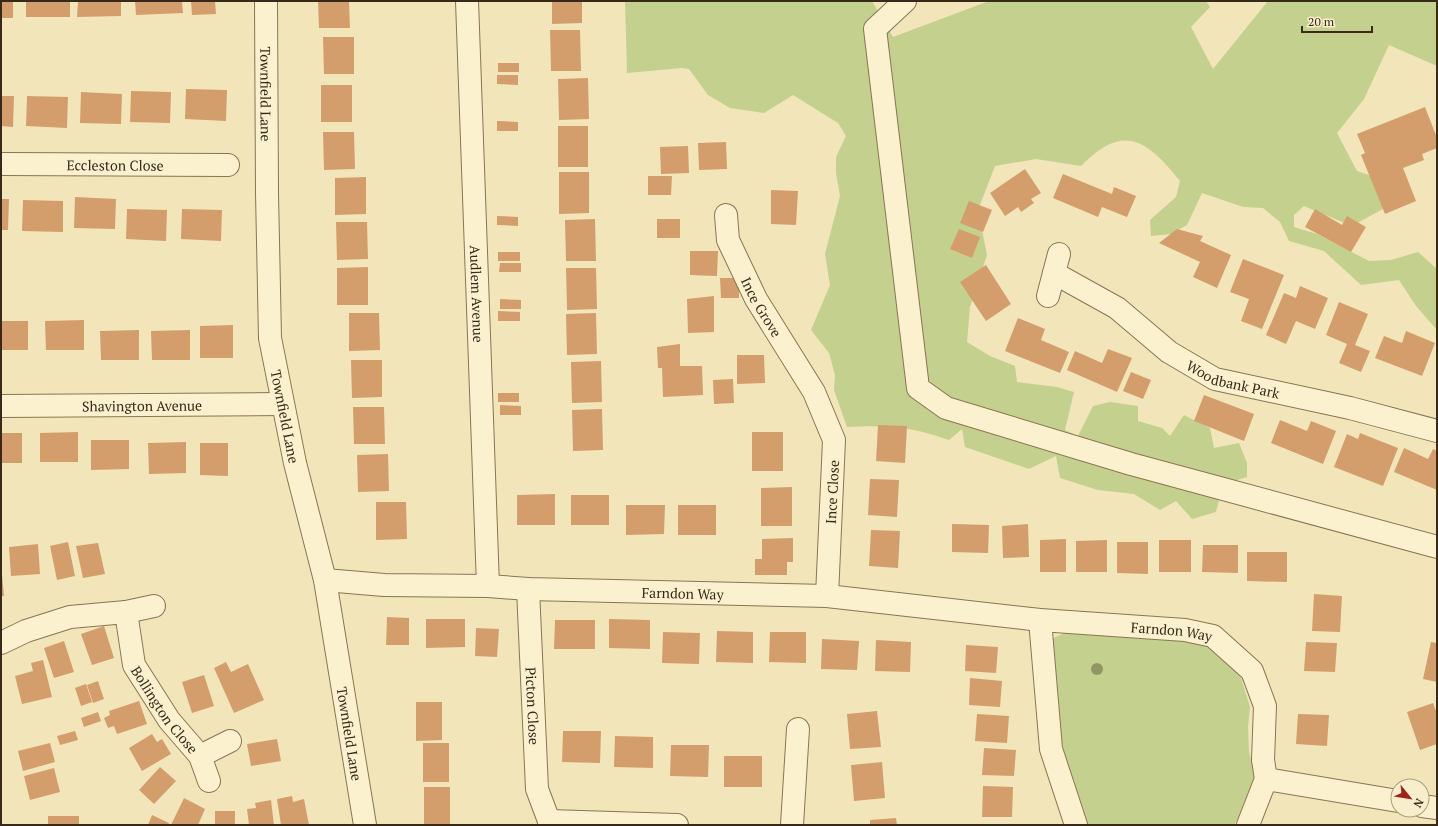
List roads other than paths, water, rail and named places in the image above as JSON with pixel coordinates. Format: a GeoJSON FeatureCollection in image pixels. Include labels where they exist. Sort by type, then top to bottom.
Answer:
{"type":"FeatureCollection","features":[{"type":"Feature","properties":{"kind":"street","name":"Townfield Lane"},"geometry":{"type":"LineString","coordinates":[[266,1],[267,193],[270,338],[282,404],[325,580],[365,825]]}},
{"type":"Feature","properties":{"kind":"street","name":"Audlem Avenue"},"geometry":{"type":"LineString","coordinates":[[467,1],[488,586]]}},
{"type":"Feature","properties":{"kind":"street"},"geometry":{"type":"LineString","coordinates":[[905,1],[875,29],[918,388],[946,408],[1130,464],[1437,547]]}},
{"type":"Feature","properties":{"kind":"street","name":"Eccleston Close"},"geometry":{"type":"LineString","coordinates":[[1,164],[228,165]]}},
{"type":"Feature","properties":{"kind":"street","name":"Ince Grove"},"geometry":{"type":"LineString","coordinates":[[726,215],[728,240],[756,299],[814,392]]}},
{"type":"Feature","properties":{"kind":"street","name":"Woodbank Park"},"geometry":{"type":"LineString","coordinates":[[1048,296],[1056,263],[1117,308],[1169,352],[1215,379],[1350,408],[1437,431]]}},
{"type":"Feature","properties":{"kind":"street","name":"Ince Close"},"geometry":{"type":"LineString","coordinates":[[814,392],[834,440],[827,596]]}},
{"type":"Feature","properties":{"kind":"street","name":"Shavington Avenue"},"geometry":{"type":"LineString","coordinates":[[1,406],[282,404]]}},
{"type":"Feature","properties":{"kind":"street","name":"Farndon Way"},"geometry":{"type":"LineString","coordinates":[[325,580],[384,586],[488,586],[528,589],[827,596],[1040,620],[1185,630],[1213,636],[1252,671],[1265,706],[1263,760],[1266,779],[1248,825]]}},
{"type":"Feature","properties":{"kind":"street","name":"Picton Close"},"geometry":{"type":"LineString","coordinates":[[528,589],[537,789],[549,823],[677,825]]}},
{"type":"Feature","properties":{"kind":"street"},"geometry":{"type":"LineString","coordinates":[[1,642],[26,630],[70,617],[126,612],[154,606]]}},
{"type":"Feature","properties":{"kind":"street","name":"Bollington Close"},"geometry":{"type":"LineString","coordinates":[[126,612],[134,665],[169,720],[200,756],[209,781]]}},
{"type":"Feature","properties":{"kind":"street"},"geometry":{"type":"LineString","coordinates":[[1040,620],[1051,749],[1076,825]]}},
{"type":"Feature","properties":{"kind":"street"},"geometry":{"type":"LineString","coordinates":[[792,825],[798,729]]}},
{"type":"Feature","properties":{"kind":"street","name":"Bollington Close"},"geometry":{"type":"LineString","coordinates":[[200,756],[230,742]]}},
{"type":"Feature","properties":{"kind":"street"},"geometry":{"type":"LineString","coordinates":[[1266,779],[1390,800]]}}]}
